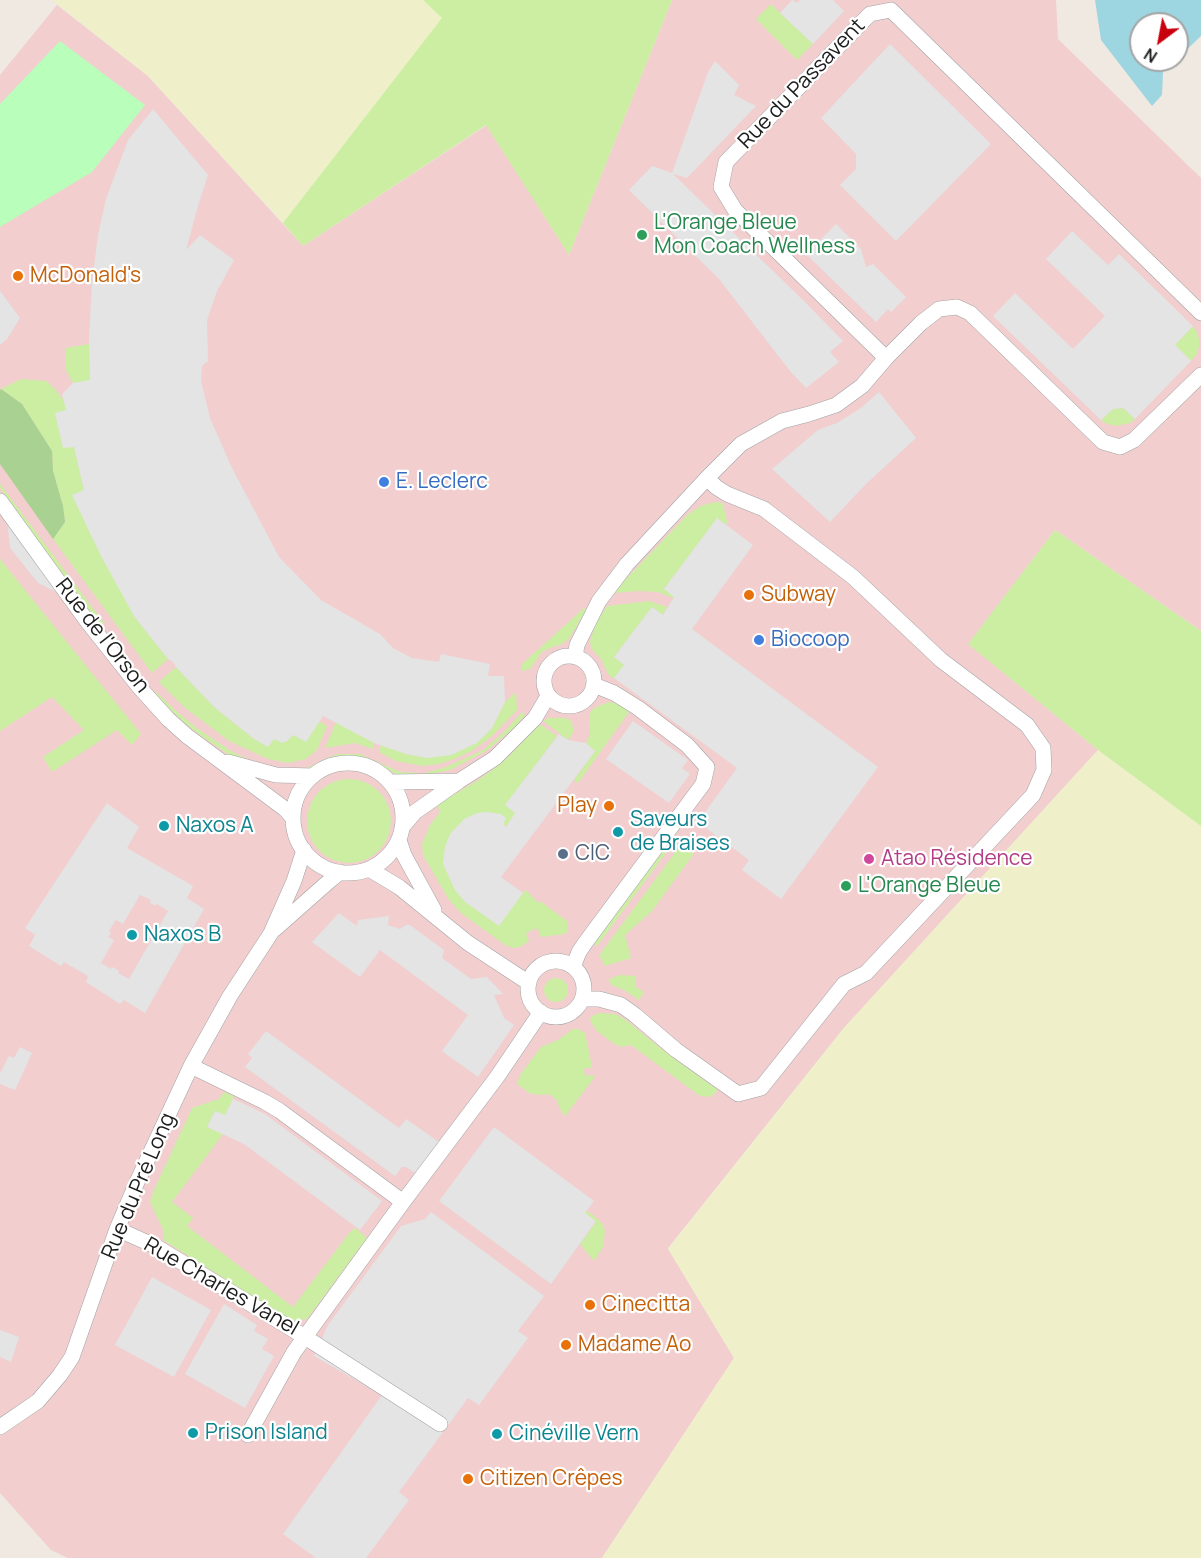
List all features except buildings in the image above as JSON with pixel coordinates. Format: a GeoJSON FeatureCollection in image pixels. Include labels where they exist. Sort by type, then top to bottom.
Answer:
{"type":"FeatureCollection","features":[{"type":"Feature","properties":{"kind":"street","name":"Rue du Passavent"},"geometry":{"type":"LineString","coordinates":[[886,358],[735,210],[721,187],[726,162],[870,14],[891,10],[1201,313]]}},
{"type":"Feature","properties":{"kind":"street"},"geometry":{"type":"LineString","coordinates":[[575,657],[577,645],[599,601],[627,564],[741,444],[782,421],[837,405],[862,386],[921,323],[939,309],[957,307],[970,313],[1103,442],[1120,447],[1134,440],[1201,375]]}},
{"type":"Feature","properties":{"kind":"street"},"geometry":{"type":"LineString","coordinates":[[583,999],[599,999],[621,1005],[676,1050],[738,1094],[761,1088],[844,984],[866,973],[1032,795],[1044,770],[1043,748],[1027,725],[941,660],[853,577],[764,509],[728,494],[707,478]]}},
{"type":"Feature","properties":{"kind":"street","name":"Rue de l'Orson"},"geometry":{"type":"LineString","coordinates":[[0,501],[87,621],[140,688],[168,719],[217,759],[285,808],[293,818]]}},
{"type":"Feature","properties":{"kind":"street"},"geometry":{"type":"LineString","coordinates":[[563,657],[575,657],[590,667],[594,685],[589,697],[578,705],[565,707],[548,696],[543,679],[552,662],[563,657]]}},
{"type":"Feature","properties":{"kind":"street"},"geometry":{"type":"LineString","coordinates":[[573,967],[585,943],[703,784],[706,768],[687,745],[638,708],[614,693],[594,685]]}},
{"type":"Feature","properties":{"kind":"street"},"geometry":{"type":"LineString","coordinates":[[438,918],[404,855],[401,833],[402,811],[398,796],[390,782],[377,771],[361,765],[344,764],[327,768],[313,776],[302,788],[293,818],[294,829],[304,850],[314,861],[326,868],[355,873],[369,869],[391,852],[401,833],[415,812],[495,758],[535,718],[548,696]]}},
{"type":"Feature","properties":{"kind":"street","name":"Rue de l'Orson"},"geometry":{"type":"LineString","coordinates":[[217,759],[276,775],[313,776]]}},
{"type":"Feature","properties":{"kind":"street"},"geometry":{"type":"LineString","coordinates":[[390,782],[459,781]]}},
{"type":"Feature","properties":{"kind":"street","name":"Rue du Pré Long"},"geometry":{"type":"LineString","coordinates":[[0,1426],[38,1401],[72,1357],[117,1229],[137,1182],[191,1066],[230,996],[271,933],[294,881],[304,850]]}},
{"type":"Feature","properties":{"kind":"street"},"geometry":{"type":"LineString","coordinates":[[369,869],[399,887],[468,943],[529,983]]}},
{"type":"Feature","properties":{"kind":"street","name":"Rue du Pré Long"},"geometry":{"type":"LineString","coordinates":[[271,933],[340,872]]}},
{"type":"Feature","properties":{"kind":"street"},"geometry":{"type":"LineString","coordinates":[[560,962],[573,967],[583,980],[583,999],[572,1013],[560,1017],[547,1016],[536,1009],[529,997],[529,983],[535,971],[547,963],[560,962]]}},
{"type":"Feature","properties":{"kind":"street","name":"Rue Charles Vanel"},"geometry":{"type":"LineString","coordinates":[[117,1229],[155,1246],[305,1337],[497,1077],[541,1012]]}},
{"type":"Feature","properties":{"kind":"street"},"geometry":{"type":"LineString","coordinates":[[191,1066],[280,1111],[403,1202]]}},
{"type":"Feature","properties":{"kind":"street"},"geometry":{"type":"LineString","coordinates":[[248,1435],[305,1337],[440,1424]]}},
{"type":"Feature","properties":{"kind":"shaded area"},"geometry":{"type":"Polygon","coordinates":[[[672,0],[1056,0],[1058,39],[1201,178],[1201,631],[1055,530],[969,644],[1098,750],[843,1029],[668,1248],[734,1358],[602,1558],[68,1558],[51,1550],[0,1493],[0,75],[57,5],[148,76],[303,246],[487,125],[569,255],[672,0]]]}},
{"type":"Feature","properties":{"kind":"shaded area"},"geometry":{"type":"Polygon","coordinates":[[[792,0],[797,3],[800,0],[833,0],[844,11],[813,44],[780,13],[792,0]]]}},
{"type":"Feature","properties":{"kind":"shaded area"},"geometry":{"type":"Polygon","coordinates":[[[890,44],[991,144],[896,241],[840,185],[856,169],[856,154],[821,118],[890,44]]]}},
{"type":"Feature","properties":{"kind":"shaded area"},"geometry":{"type":"Polygon","coordinates":[[[715,61],[739,85],[734,95],[756,106],[687,178],[673,174],[843,341],[830,352],[839,362],[806,388],[790,371],[719,279],[629,190],[652,166],[672,173],[708,72],[715,61]]]}},
{"type":"Feature","properties":{"kind":"shaded area"},"geometry":{"type":"Polygon","coordinates":[[[153,109],[208,175],[186,250],[200,235],[234,260],[217,291],[207,320],[208,361],[202,366],[201,381],[210,418],[231,466],[279,557],[321,600],[380,634],[393,648],[412,658],[439,662],[441,654],[490,664],[488,676],[504,676],[505,702],[492,728],[477,743],[451,755],[427,758],[406,754],[374,743],[323,716],[306,742],[293,735],[282,743],[274,739],[268,747],[254,739],[214,707],[168,659],[134,616],[101,556],[72,495],[84,490],[74,447],[63,448],[55,413],[66,410],[62,394],[73,383],[90,380],[89,340],[92,282],[98,235],[106,199],[128,140],[153,109]]]}},
{"type":"Feature","properties":{"kind":"shaded area"},"geometry":{"type":"Polygon","coordinates":[[[836,224],[861,249],[866,267],[873,264],[906,297],[891,312],[888,309],[876,322],[806,254],[836,224]]]}},
{"type":"Feature","properties":{"kind":"shaded area"},"geometry":{"type":"Polygon","coordinates":[[[1072,231],[1108,265],[1119,254],[1193,326],[1175,345],[1191,361],[1135,419],[1123,408],[1113,409],[1101,420],[993,316],[1015,293],[1073,349],[1105,316],[1046,259],[1072,231]]]}},
{"type":"Feature","properties":{"kind":"shaded area"},"geometry":{"type":"Polygon","coordinates":[[[0,291],[20,318],[7,339],[0,345],[0,291]]]}},
{"type":"Feature","properties":{"kind":"shaded area"},"geometry":{"type":"Polygon","coordinates":[[[879,392],[916,438],[867,483],[830,522],[772,469],[818,430],[837,423],[861,408],[879,392]]]}},
{"type":"Feature","properties":{"kind":"shaded area"},"geometry":{"type":"Polygon","coordinates":[[[6,509],[72,600],[38,583],[10,548],[6,509]]]}},
{"type":"Feature","properties":{"kind":"shaded area"},"geometry":{"type":"Polygon","coordinates":[[[717,518],[753,545],[692,629],[878,767],[781,899],[742,870],[749,860],[698,822],[737,768],[614,678],[624,665],[614,657],[652,607],[663,615],[674,597],[664,589],[717,518]]]}},
{"type":"Feature","properties":{"kind":"shaded area"},"geometry":{"type":"Polygon","coordinates":[[[633,721],[688,760],[682,768],[690,774],[669,803],[606,759],[633,721]]]}},
{"type":"Feature","properties":{"kind":"shaded area"},"geometry":{"type":"Polygon","coordinates":[[[559,734],[568,740],[586,743],[595,751],[501,877],[523,893],[499,926],[465,902],[455,890],[443,864],[445,847],[450,834],[464,819],[477,813],[501,814],[506,818],[503,824],[506,827],[515,813],[505,805],[559,734]]]}},
{"type":"Feature","properties":{"kind":"shaded area"},"geometry":{"type":"Polygon","coordinates":[[[107,803],[139,827],[127,848],[193,886],[187,898],[204,909],[145,1013],[124,1000],[120,1004],[86,982],[88,976],[64,962],[61,966],[29,946],[35,935],[25,928],[107,803]],[[140,895],[123,924],[116,920],[109,931],[111,933],[108,937],[114,940],[101,963],[111,969],[113,967],[129,979],[168,911],[157,904],[156,906],[150,903],[151,900],[140,895]]]}},
{"type":"Feature","properties":{"kind":"shaded area"},"geometry":{"type":"Polygon","coordinates":[[[339,913],[357,926],[358,920],[389,916],[388,925],[400,929],[410,925],[444,950],[442,958],[471,979],[487,977],[503,994],[494,995],[504,1018],[514,1025],[478,1077],[442,1051],[468,1015],[380,950],[360,977],[312,942],[339,913]]]}},
{"type":"Feature","properties":{"kind":"shaded area"},"geometry":{"type":"Polygon","coordinates":[[[266,1031],[399,1128],[406,1119],[439,1142],[415,1173],[402,1167],[395,1176],[245,1067],[252,1058],[248,1054],[266,1031]]]}},
{"type":"Feature","properties":{"kind":"shaded area"},"geometry":{"type":"Polygon","coordinates":[[[20,1047],[32,1053],[15,1090],[0,1084],[0,1073],[9,1056],[14,1058],[20,1047]]]}},
{"type":"Feature","properties":{"kind":"shaded area"},"geometry":{"type":"Polygon","coordinates":[[[233,1099],[265,1114],[382,1201],[360,1230],[244,1144],[207,1127],[215,1111],[225,1115],[233,1099]]]}},
{"type":"Feature","properties":{"kind":"shaded area"},"geometry":{"type":"Polygon","coordinates":[[[494,1127],[594,1201],[585,1213],[596,1221],[551,1284],[439,1201],[494,1127]]]}},
{"type":"Feature","properties":{"kind":"shaded area"},"geometry":{"type":"Polygon","coordinates":[[[431,1212],[544,1296],[518,1331],[528,1338],[479,1405],[468,1398],[399,1492],[409,1500],[366,1558],[316,1558],[283,1534],[382,1395],[314,1356],[328,1325],[401,1226],[425,1219],[431,1212]]]}},
{"type":"Feature","properties":{"kind":"shaded area"},"geometry":{"type":"Polygon","coordinates":[[[152,1277],[211,1310],[174,1377],[115,1345],[152,1277]]]}},
{"type":"Feature","properties":{"kind":"shaded area"},"geometry":{"type":"Polygon","coordinates":[[[224,1304],[257,1325],[254,1331],[268,1339],[262,1349],[274,1356],[245,1408],[185,1374],[224,1304]]]}},
{"type":"Feature","properties":{"kind":"shaded area"},"geometry":{"type":"Polygon","coordinates":[[[0,1330],[19,1337],[11,1362],[0,1357],[0,1330]]]}},
{"type":"Feature","properties":{"kind":"green space"},"geometry":{"type":"Polygon","coordinates":[[[52,0],[423,0],[443,18],[283,223],[148,76],[52,0]]]}},
{"type":"Feature","properties":{"kind":"green space"},"geometry":{"type":"Polygon","coordinates":[[[423,0],[672,0],[569,255],[486,125],[303,246],[283,223],[442,18],[423,0]]]}},
{"type":"Feature","properties":{"kind":"green space"},"geometry":{"type":"Polygon","coordinates":[[[771,4],[813,44],[797,60],[756,19],[771,4]]]}},
{"type":"Feature","properties":{"kind":"green space"},"geometry":{"type":"Polygon","coordinates":[[[60,41],[145,105],[92,172],[0,227],[0,104],[60,41]]]}},
{"type":"Feature","properties":{"kind":"green space"},"geometry":{"type":"Polygon","coordinates":[[[1193,326],[1200,343],[1197,354],[1191,361],[1175,345],[1193,326]]]}},
{"type":"Feature","properties":{"kind":"green space"},"geometry":{"type":"Polygon","coordinates":[[[89,344],[90,381],[73,383],[66,370],[66,348],[89,344]]]}},
{"type":"Feature","properties":{"kind":"green space"},"geometry":{"type":"Polygon","coordinates":[[[21,379],[46,381],[65,402],[67,411],[55,413],[74,446],[84,491],[73,495],[134,616],[168,659],[152,673],[53,539],[65,522],[53,471],[52,451],[22,404],[1,389],[21,379]]]}},
{"type":"Feature","properties":{"kind":"green space"},"geometry":{"type":"Polygon","coordinates":[[[1,389],[22,404],[52,451],[53,471],[65,522],[53,539],[0,464],[1,389]]]}},
{"type":"Feature","properties":{"kind":"green space"},"geometry":{"type":"Polygon","coordinates":[[[1123,408],[1135,419],[1130,423],[1116,426],[1101,420],[1113,409],[1123,408]]]}},
{"type":"Feature","properties":{"kind":"green space"},"geometry":{"type":"Polygon","coordinates":[[[0,484],[104,623],[101,626],[0,488],[0,484]]]}},
{"type":"Feature","properties":{"kind":"green space"},"geometry":{"type":"Polygon","coordinates":[[[719,502],[723,504],[728,525],[717,519],[664,589],[675,596],[673,598],[658,592],[614,593],[688,514],[701,506],[719,502]]]}},
{"type":"Feature","properties":{"kind":"green space"},"geometry":{"type":"Polygon","coordinates":[[[1055,530],[1201,631],[1201,826],[1098,750],[968,644],[1055,530]]]}},
{"type":"Feature","properties":{"kind":"green space"},"geometry":{"type":"Polygon","coordinates":[[[0,559],[141,734],[132,745],[117,730],[52,772],[43,757],[84,730],[52,697],[0,731],[0,559]]]}},
{"type":"Feature","properties":{"kind":"green space"},"geometry":{"type":"Polygon","coordinates":[[[649,601],[667,607],[663,615],[652,607],[614,657],[624,665],[614,679],[608,674],[601,659],[591,648],[590,641],[596,623],[607,606],[649,601]]]}},
{"type":"Feature","properties":{"kind":"green space"},"geometry":{"type":"Polygon","coordinates":[[[584,608],[586,610],[569,639],[542,652],[530,669],[522,671],[522,664],[584,608]]]}},
{"type":"Feature","properties":{"kind":"green space"},"geometry":{"type":"Polygon","coordinates":[[[176,667],[214,707],[254,739],[291,737],[293,734],[306,741],[319,721],[327,726],[317,750],[306,759],[288,763],[268,759],[229,741],[184,707],[159,682],[176,667]]]}},
{"type":"Feature","properties":{"kind":"green space"},"geometry":{"type":"Polygon","coordinates":[[[156,692],[198,729],[231,751],[257,764],[292,772],[339,754],[360,754],[400,772],[417,773],[417,777],[396,774],[374,761],[358,756],[333,758],[298,774],[246,763],[197,733],[154,694],[156,692]]]}},
{"type":"Feature","properties":{"kind":"green space"},"geometry":{"type":"Polygon","coordinates":[[[516,692],[517,710],[491,737],[457,758],[423,766],[396,761],[379,752],[381,745],[406,754],[427,758],[492,728],[505,702],[516,692]]]}},
{"type":"Feature","properties":{"kind":"green space"},"geometry":{"type":"Polygon","coordinates":[[[609,702],[619,704],[629,712],[578,783],[574,780],[595,751],[586,743],[590,735],[589,716],[596,707],[609,702]]]}},
{"type":"Feature","properties":{"kind":"green space"},"geometry":{"type":"Polygon","coordinates":[[[522,712],[525,715],[515,727],[486,751],[450,770],[426,775],[425,773],[446,767],[483,750],[522,712]]]}},
{"type":"Feature","properties":{"kind":"green space"},"geometry":{"type":"Polygon","coordinates":[[[549,718],[566,718],[571,721],[574,731],[568,740],[543,721],[549,718]]]}},
{"type":"Feature","properties":{"kind":"green space"},"geometry":{"type":"Polygon","coordinates":[[[336,722],[374,743],[373,749],[355,743],[325,748],[336,722]]]}},
{"type":"Feature","properties":{"kind":"green space"},"geometry":{"type":"Polygon","coordinates":[[[539,725],[557,736],[506,805],[516,813],[505,827],[503,824],[445,847],[523,893],[526,890],[538,903],[540,901],[567,921],[568,931],[565,934],[541,937],[537,928],[526,933],[529,941],[520,947],[513,948],[505,945],[461,913],[449,900],[423,855],[422,844],[430,825],[440,812],[437,805],[495,768],[539,725]]]}},
{"type":"Feature","properties":{"kind":"green space"},"geometry":{"type":"Polygon","coordinates":[[[1098,750],[1201,826],[1201,1558],[602,1558],[734,1358],[668,1249],[843,1029],[1098,750]]]}},
{"type":"Feature","properties":{"kind":"green space"},"geometry":{"type":"Polygon","coordinates":[[[349,779],[365,782],[379,791],[388,805],[391,821],[388,837],[379,851],[365,860],[349,863],[333,860],[319,851],[310,837],[307,821],[310,805],[319,791],[333,782],[349,779]]]}},
{"type":"Feature","properties":{"kind":"green space"},"geometry":{"type":"Polygon","coordinates":[[[673,837],[677,838],[597,946],[594,944],[673,837]]]}},
{"type":"Feature","properties":{"kind":"green space"},"geometry":{"type":"Polygon","coordinates":[[[683,842],[692,849],[693,855],[652,911],[625,935],[631,958],[605,966],[600,954],[683,842]]]}},
{"type":"Feature","properties":{"kind":"green space"},"geometry":{"type":"Polygon","coordinates":[[[620,975],[636,976],[636,987],[644,992],[639,1000],[611,985],[609,979],[620,975]]]}},
{"type":"Feature","properties":{"kind":"green space"},"geometry":{"type":"Polygon","coordinates":[[[556,978],[565,981],[568,990],[565,999],[556,1002],[547,999],[544,990],[547,981],[556,978]]]}},
{"type":"Feature","properties":{"kind":"green space"},"geometry":{"type":"Polygon","coordinates":[[[599,1013],[615,1014],[626,1020],[669,1055],[718,1090],[711,1097],[700,1096],[631,1045],[622,1047],[614,1044],[596,1030],[591,1022],[592,1016],[599,1013]]]}},
{"type":"Feature","properties":{"kind":"green space"},"geometry":{"type":"Polygon","coordinates":[[[573,1029],[585,1033],[592,1067],[584,1069],[585,1076],[593,1075],[594,1078],[565,1116],[557,1100],[547,1093],[546,1095],[531,1094],[517,1084],[520,1075],[541,1047],[558,1040],[573,1029]]]}},
{"type":"Feature","properties":{"kind":"green space"},"geometry":{"type":"Polygon","coordinates":[[[224,1092],[234,1096],[225,1116],[215,1111],[207,1127],[223,1134],[172,1202],[193,1218],[187,1226],[293,1307],[350,1232],[355,1228],[367,1238],[307,1319],[292,1321],[163,1240],[164,1232],[150,1202],[155,1188],[192,1108],[219,1099],[224,1092]]]}},
{"type":"Feature","properties":{"kind":"green space"},"geometry":{"type":"Polygon","coordinates":[[[587,1211],[598,1219],[605,1231],[603,1247],[594,1261],[580,1244],[596,1222],[585,1213],[587,1211]]]}},
{"type":"Feature","properties":{"kind":"water"},"geometry":{"type":"Polygon","coordinates":[[[1095,0],[1201,0],[1201,36],[1189,48],[1189,12],[1129,12],[1129,72],[1163,72],[1162,95],[1152,106],[1101,40],[1095,0]]]}},
{"type":"Feature","properties":{"kind":"place","name":"L'Orange Bleue Mon Coach Wellness"},"geometry":{"type":"Point","coordinates":[642,235]}},
{"type":"Feature","properties":{"kind":"place","name":"McDonald's"},"geometry":{"type":"Point","coordinates":[18,276]}},
{"type":"Feature","properties":{"kind":"place","name":"E. Leclerc"},"geometry":{"type":"Point","coordinates":[384,482]}},
{"type":"Feature","properties":{"kind":"place","name":"Subway"},"geometry":{"type":"Point","coordinates":[749,595]}},
{"type":"Feature","properties":{"kind":"place","name":"Biocoop"},"geometry":{"type":"Point","coordinates":[759,640]}},
{"type":"Feature","properties":{"kind":"place","name":"Play"},"geometry":{"type":"Point","coordinates":[609,806]}},
{"type":"Feature","properties":{"kind":"place","name":"Naxos A"},"geometry":{"type":"Point","coordinates":[164,826]}},
{"type":"Feature","properties":{"kind":"place","name":"Saveurs de Braises"},"geometry":{"type":"Point","coordinates":[618,832]}},
{"type":"Feature","properties":{"kind":"place","name":"CIC"},"geometry":{"type":"Point","coordinates":[563,854]}},
{"type":"Feature","properties":{"kind":"place","name":"Atao Résidence"},"geometry":{"type":"Point","coordinates":[869,859]}},
{"type":"Feature","properties":{"kind":"place","name":"L'Orange Bleue"},"geometry":{"type":"Point","coordinates":[846,886]}},
{"type":"Feature","properties":{"kind":"place","name":"Naxos B"},"geometry":{"type":"Point","coordinates":[132,935]}},
{"type":"Feature","properties":{"kind":"place","name":"Cinecitta"},"geometry":{"type":"Point","coordinates":[590,1305]}},
{"type":"Feature","properties":{"kind":"place","name":"Madame Ao"},"geometry":{"type":"Point","coordinates":[566,1345]}},
{"type":"Feature","properties":{"kind":"place","name":"Prison Island"},"geometry":{"type":"Point","coordinates":[193,1433]}},
{"type":"Feature","properties":{"kind":"place","name":"Cinéville Vern"},"geometry":{"type":"Point","coordinates":[497,1434]}},
{"type":"Feature","properties":{"kind":"place","name":"Citizen Crêpes"},"geometry":{"type":"Point","coordinates":[468,1479]}}]}
